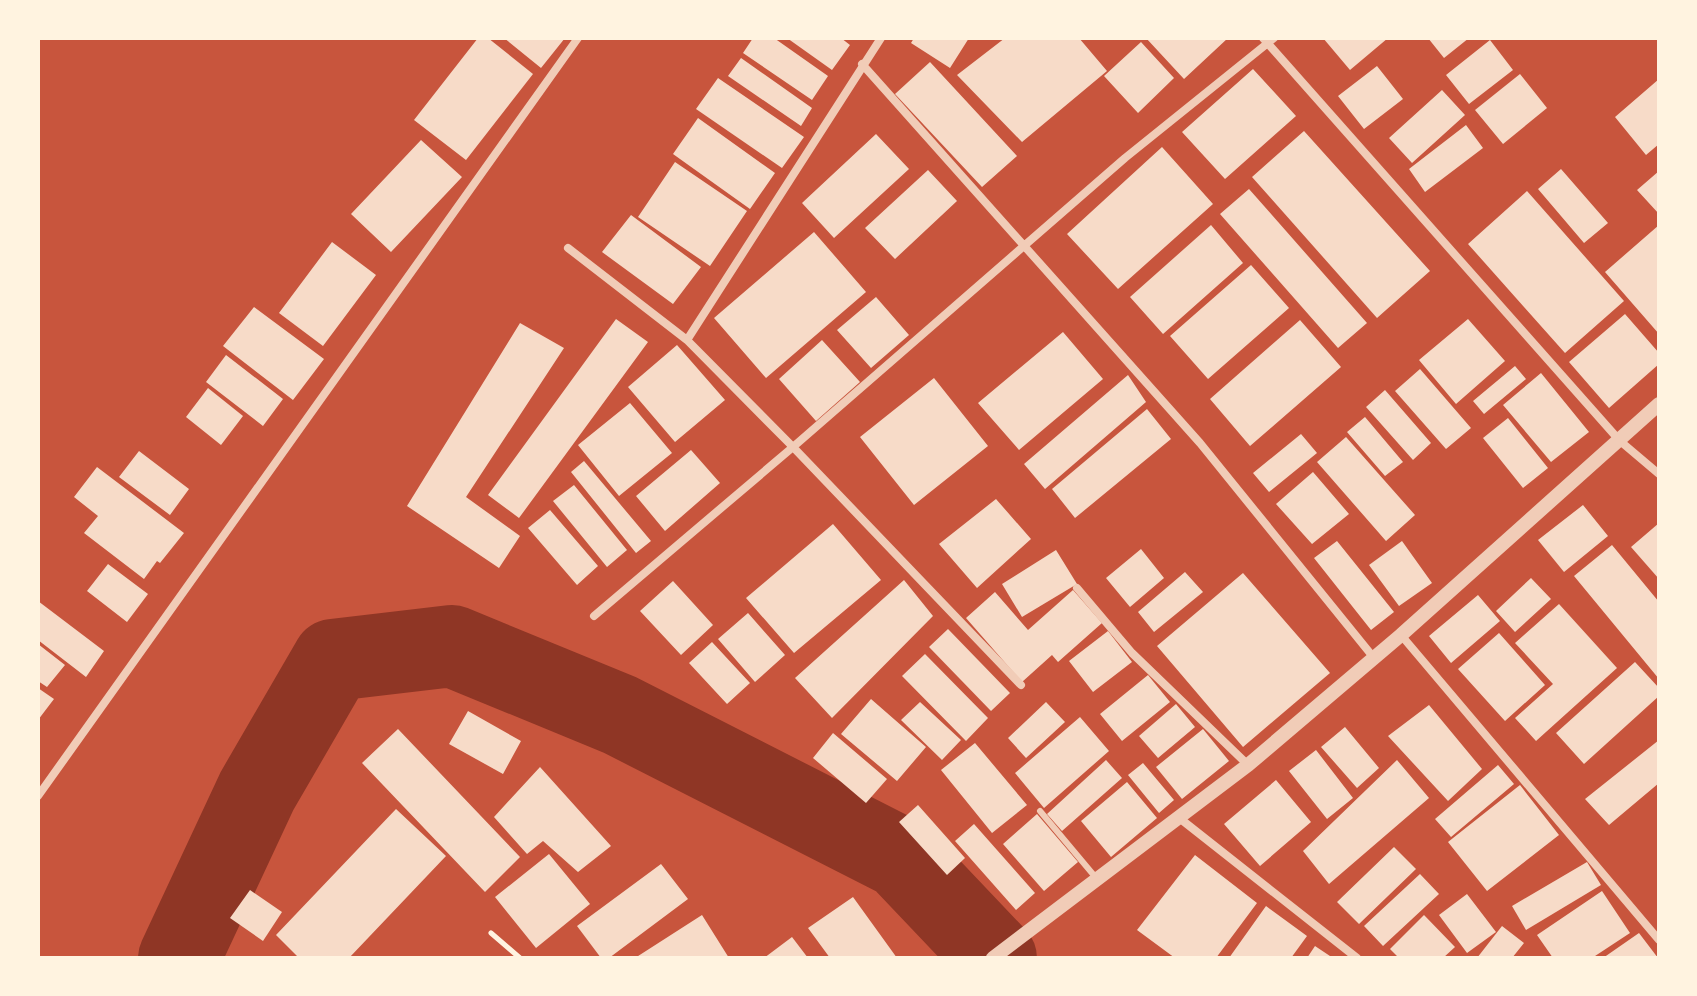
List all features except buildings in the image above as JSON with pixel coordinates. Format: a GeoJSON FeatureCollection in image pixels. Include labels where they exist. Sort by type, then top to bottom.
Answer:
{"type":"FeatureCollection","features":[{"type":"Feature","properties":{"kind":"street"},"geometry":{"type":"LineString","coordinates":[[38,796],[578,38]]}},
{"type":"Feature","properties":{"kind":"street"},"geometry":{"type":"LineString","coordinates":[[687,340],[881,38]]}},
{"type":"Feature","properties":{"kind":"street"},"geometry":{"type":"LineString","coordinates":[[594,616],[1125,158],[1269,40],[1620,441],[1659,474]]}},
{"type":"Feature","properties":{"kind":"street"},"geometry":{"type":"LineString","coordinates":[[862,64],[1200,443],[1374,658]]}},
{"type":"Feature","properties":{"kind":"street"},"geometry":{"type":"LineString","coordinates":[[568,248],[687,340],[1021,685]]}},
{"type":"Feature","properties":{"kind":"street"},"geometry":{"type":"LineString","coordinates":[[993,958],[1248,765],[1401,635],[1659,404]]}},
{"type":"Feature","properties":{"kind":"street"},"geometry":{"type":"LineString","coordinates":[[1077,588],[1132,653],[1248,765]]}},
{"type":"Feature","properties":{"kind":"street"},"geometry":{"type":"LineString","coordinates":[[1401,635],[1659,940]]}},
{"type":"Feature","properties":{"kind":"street"},"geometry":{"type":"LineString","coordinates":[[1177,816],[1357,958]]}},
{"type":"Feature","properties":{"kind":"lane"},"geometry":{"type":"LineString","coordinates":[[1040,811],[1097,879]]}},
{"type":"Feature","properties":{"kind":"path"},"geometry":{"type":"LineString","coordinates":[[491,933],[520,958]]}},
{"type":"Feature","properties":{"kind":"waterway"},"geometry":{"type":"LineString","coordinates":[[179,958],[257,791],[333,660],[452,646],[620,715],[901,858],[996,958]]}}]}
